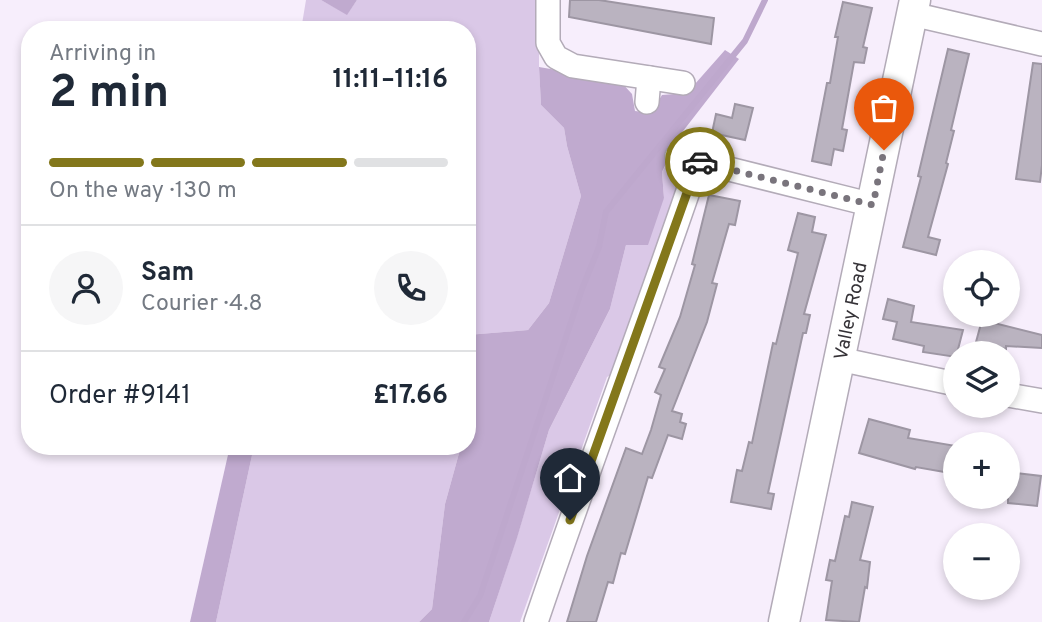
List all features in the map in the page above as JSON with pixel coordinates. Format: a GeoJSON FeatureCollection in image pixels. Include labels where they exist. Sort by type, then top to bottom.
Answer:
{"type":"FeatureCollection","features":[{"type":"Feature","properties":{"kind":"street"},"geometry":{"type":"LineString","coordinates":[[548,0],[548,43],[556,57],[573,66],[682,83]]}},
{"type":"Feature","properties":{"kind":"street"},"geometry":{"type":"LineString","coordinates":[[913,7],[1042,44]]}},
{"type":"Feature","properties":{"kind":"street","name":"Valley Road"},"geometry":{"type":"LineString","coordinates":[[784,622],[913,7]]}},
{"type":"Feature","properties":{"kind":"street"},"geometry":{"type":"LineString","coordinates":[[647,102],[649,78]]}},
{"type":"Feature","properties":{"kind":"street"},"geometry":{"type":"LineString","coordinates":[[536,622],[587,470],[663,266],[687,159],[873,205]]}},
{"type":"Feature","properties":{"kind":"street"},"geometry":{"type":"LineString","coordinates":[[839,359],[943,381]]}},
{"type":"Feature","properties":{"kind":"street"},"geometry":{"type":"LineString","coordinates":[[1020,397],[1042,401]]}},
{"type":"Feature","properties":{"kind":"shaded area"},"geometry":{"type":"Polygon","coordinates":[[[306,0],[321,0],[347,14],[357,0],[539,0],[541,105],[564,128],[581,196],[549,303],[528,330],[476,334],[476,21],[302,21],[306,0]]]}},
{"type":"Feature","properties":{"kind":"shaded area"},"geometry":{"type":"Polygon","coordinates":[[[321,0],[357,0],[347,15],[321,0]]]}},
{"type":"Feature","properties":{"kind":"shaded area"},"geometry":{"type":"Polygon","coordinates":[[[725,50],[739,59],[680,135],[662,172],[664,198],[648,245],[626,245],[610,309],[549,430],[489,622],[419,622],[432,609],[445,504],[459,455],[476,455],[476,334],[528,330],[549,303],[581,196],[564,128],[541,105],[539,67],[620,81],[632,94],[635,111],[651,113],[662,95],[687,93],[725,50]]]}},
{"type":"Feature","properties":{"kind":"shaded area"},"geometry":{"type":"Polygon","coordinates":[[[666,165],[676,168],[682,186],[616,372],[607,377],[520,622],[489,622],[549,430],[610,309],[626,245],[664,198],[662,172],[666,165]]]}},
{"type":"Feature","properties":{"kind":"shaded area"},"geometry":{"type":"Polygon","coordinates":[[[228,455],[252,455],[216,622],[190,622],[228,455]]]}},
{"type":"Feature","properties":{"kind":"shaded area"},"geometry":{"type":"Polygon","coordinates":[[[252,455],[459,455],[445,504],[432,609],[419,622],[216,622],[252,455]]]}},
{"type":"Feature","properties":{"kind":"building"},"geometry":{"type":"Polygon","coordinates":[[[570,0],[599,0],[714,18],[711,44],[569,17],[570,0]]]}},
{"type":"Feature","properties":{"kind":"building"},"geometry":{"type":"Polygon","coordinates":[[[843,2],[872,8],[863,47],[867,48],[864,63],[854,62],[842,129],[847,130],[843,151],[834,149],[831,165],[812,161],[827,83],[830,83],[838,37],[835,37],[843,2]]]}},
{"type":"Feature","properties":{"kind":"building"},"geometry":{"type":"Polygon","coordinates":[[[948,49],[969,54],[951,130],[954,131],[946,163],[948,164],[928,237],[940,240],[936,255],[903,247],[948,49]]]}},
{"type":"Feature","properties":{"kind":"building"},"geometry":{"type":"Polygon","coordinates":[[[1033,63],[1042,64],[1040,182],[1016,179],[1033,63]]]}},
{"type":"Feature","properties":{"kind":"building"},"geometry":{"type":"Polygon","coordinates":[[[735,104],[753,108],[745,140],[712,133],[716,114],[732,118],[735,104]]]}},
{"type":"Feature","properties":{"kind":"building"},"geometry":{"type":"Polygon","coordinates":[[[709,195],[740,201],[735,225],[729,224],[712,283],[717,284],[707,322],[672,411],[682,414],[680,422],[686,424],[682,439],[668,435],[652,478],[648,477],[625,554],[621,553],[613,583],[608,582],[596,622],[567,622],[587,556],[626,448],[642,454],[651,430],[661,395],[655,392],[665,369],[659,367],[680,317],[695,265],[692,264],[709,195]]]}},
{"type":"Feature","properties":{"kind":"building"},"geometry":{"type":"Polygon","coordinates":[[[798,213],[815,217],[812,232],[826,235],[804,314],[810,315],[806,333],[803,333],[768,493],[774,494],[771,509],[731,502],[737,470],[742,471],[749,442],[752,443],[773,343],[776,344],[798,253],[788,250],[798,213]]]}},
{"type":"Feature","properties":{"kind":"building"},"geometry":{"type":"Polygon","coordinates":[[[888,299],[914,306],[911,322],[963,330],[960,341],[943,341],[943,355],[923,352],[924,346],[893,339],[897,322],[883,319],[888,299]]]}},
{"type":"Feature","properties":{"kind":"building"},"geometry":{"type":"Polygon","coordinates":[[[980,327],[1010,327],[1042,335],[1042,348],[1020,347],[1020,341],[976,341],[980,327]]]}},
{"type":"Feature","properties":{"kind":"building"},"geometry":{"type":"Polygon","coordinates":[[[869,419],[910,430],[908,438],[943,444],[943,472],[915,469],[859,453],[869,419]]]}},
{"type":"Feature","properties":{"kind":"building"},"geometry":{"type":"Polygon","coordinates":[[[1020,473],[1041,476],[1037,506],[1020,504],[1020,473]]]}},
{"type":"Feature","properties":{"kind":"building"},"geometry":{"type":"Polygon","coordinates":[[[852,502],[873,507],[860,560],[870,562],[867,588],[865,587],[859,622],[826,620],[832,581],[826,580],[830,560],[835,561],[845,516],[849,517],[852,502]]]}},
{"type":"Feature","properties":{"kind":"waterway"},"geometry":{"type":"LineString","coordinates":[[464,622],[480,596],[582,289],[599,247],[606,212],[745,41],[765,0]]}},
{"type":"Feature","properties":{"kind":"way so far"},"geometry":{"type":"LineString","coordinates":[[700,162],[873,205],[884,150]]}},
{"type":"Feature","properties":{"kind":"route"},"geometry":{"type":"LineString","coordinates":[[570,520],[700,162]]}}]}
